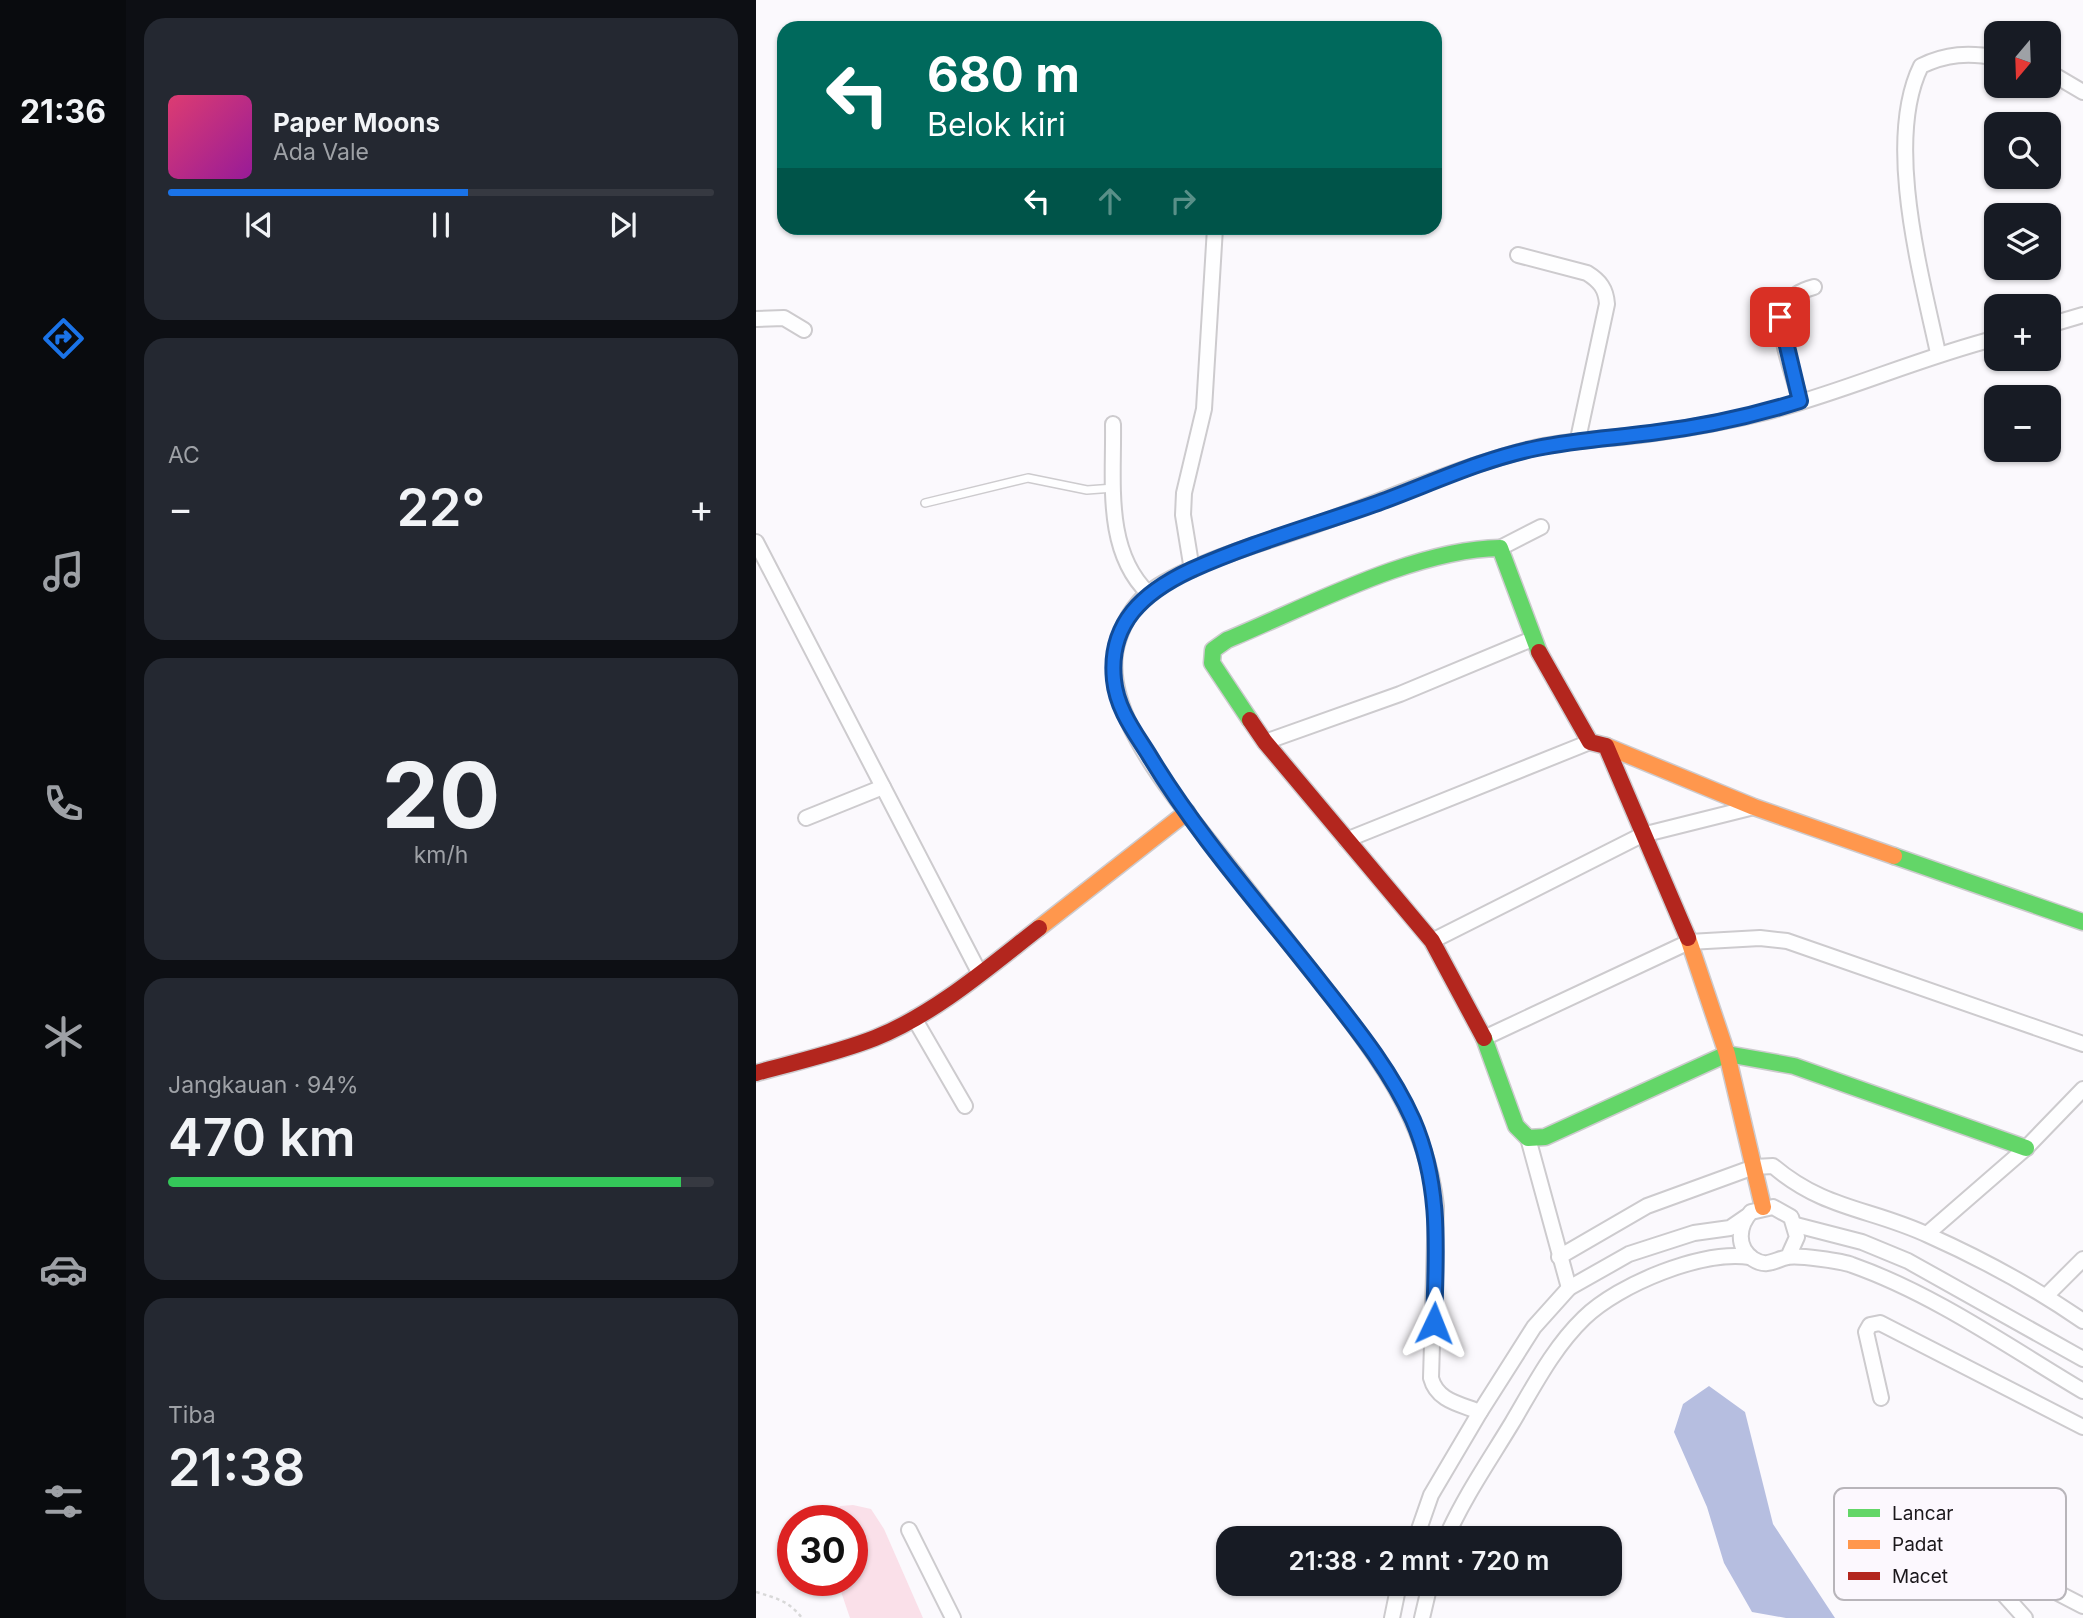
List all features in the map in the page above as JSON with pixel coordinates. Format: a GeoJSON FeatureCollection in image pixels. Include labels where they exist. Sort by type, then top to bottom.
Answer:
{"type":"FeatureCollection","features":[{"type":"Feature","properties":{"kind":"street"},"geometry":{"type":"LineString","coordinates":[[1938,353],[1907,190],[1910,94],[1921,65],[1939,57],[1970,54],[1984,56]]}},
{"type":"Feature","properties":{"kind":"street"},"geometry":{"type":"LineString","coordinates":[[2062,80],[2083,92]]}},
{"type":"Feature","properties":{"kind":"street"},"geometry":{"type":"LineString","coordinates":[[1192,570],[1183,515],[1184,494],[1204,409],[1215,235]]}},
{"type":"Feature","properties":{"kind":"street"},"geometry":{"type":"LineString","coordinates":[[1518,255],[1587,273],[1597,279],[1606,294],[1607,304],[1578,439]]}},
{"type":"Feature","properties":{"kind":"street"},"geometry":{"type":"LineString","coordinates":[[1800,401],[1780,317],[1788,300],[1799,291],[1814,287]]}},
{"type":"Feature","properties":{"kind":"street"},"geometry":{"type":"LineString","coordinates":[[2061,321],[2083,315]]}},
{"type":"Feature","properties":{"kind":"street"},"geometry":{"type":"LineString","coordinates":[[756,320],[784,318],[804,330]]}},
{"type":"Feature","properties":{"kind":"street"},"geometry":{"type":"LineString","coordinates":[[1480,1412],[1442,1397],[1434,1390],[1431,1378],[1436,1206],[1433,1181],[1413,1120],[1391,1078],[1362,1035],[1187,812],[1130,728],[1118,702],[1114,682],[1117,642],[1133,610],[1148,593],[1192,570],[1464,470],[1530,449],[1578,439],[1664,431],[1767,412],[1938,353],[1984,341]]}},
{"type":"Feature","properties":{"kind":"street"},"geometry":{"type":"LineString","coordinates":[[1113,424],[1114,488],[1120,551],[1126,567],[1148,593]]}},
{"type":"Feature","properties":{"kind":"street"},"geometry":{"type":"LineString","coordinates":[[1541,527],[1500,548],[1481,546],[1438,557],[1227,640],[1215,648],[1210,656],[1265,742],[1432,942],[1484,1038],[1516,1126],[1528,1138],[1569,1288]]}},
{"type":"Feature","properties":{"kind":"street"},"geometry":{"type":"LineString","coordinates":[[756,542],[980,974]]}},
{"type":"Feature","properties":{"kind":"street"},"geometry":{"type":"LineString","coordinates":[[1500,548],[1532,639],[1598,744],[1689,942],[1727,1054],[1763,1207]]}},
{"type":"Feature","properties":{"kind":"street"},"geometry":{"type":"LineString","coordinates":[[1265,742],[1400,694],[1532,639]]}},
{"type":"Feature","properties":{"kind":"street"},"geometry":{"type":"LineString","coordinates":[[1346,840],[1598,744],[1754,807],[2083,922]]}},
{"type":"Feature","properties":{"kind":"street"},"geometry":{"type":"LineString","coordinates":[[806,817],[883,786]]}},
{"type":"Feature","properties":{"kind":"street"},"geometry":{"type":"LineString","coordinates":[[1432,942],[1642,835],[1754,807]]}},
{"type":"Feature","properties":{"kind":"street"},"geometry":{"type":"LineString","coordinates":[[756,1073],[875,1038],[914,1018],[980,974],[1187,812]]}},
{"type":"Feature","properties":{"kind":"street"},"geometry":{"type":"LineString","coordinates":[[1484,1038],[1689,942],[1760,938],[1787,941],[2083,1044]]}},
{"type":"Feature","properties":{"kind":"street"},"geometry":{"type":"LineString","coordinates":[[914,1018],[965,1106]]}},
{"type":"Feature","properties":{"kind":"street"},"geometry":{"type":"LineString","coordinates":[[1528,1138],[1545,1137],[1727,1054],[1794,1066],[2026,1148]]}},
{"type":"Feature","properties":{"kind":"street"},"geometry":{"type":"LineString","coordinates":[[1927,1234],[2026,1148],[2083,1089]]}},
{"type":"Feature","properties":{"kind":"street"},"geometry":{"type":"LineString","coordinates":[[1559,1256],[1647,1206],[1754,1167],[1773,1166],[1797,1186],[1819,1198],[1927,1234],[2046,1296],[2083,1321]]}},
{"type":"Feature","properties":{"kind":"street"},"geometry":{"type":"LineString","coordinates":[[1420,1526],[1431,1495],[1480,1412],[1534,1327],[1569,1288],[1629,1254],[1694,1233],[1730,1228],[1763,1207],[1783,1210],[1796,1225],[1862,1242],[1908,1261],[2083,1359]]}},
{"type":"Feature","properties":{"kind":"street"},"geometry":{"type":"LineString","coordinates":[[1746,1217],[1740,1238],[1750,1256]]}},
{"type":"Feature","properties":{"kind":"street"},"geometry":{"type":"LineString","coordinates":[[1788,1257],[1797,1237],[1796,1225]]}},
{"type":"Feature","properties":{"kind":"street"},"geometry":{"type":"LineString","coordinates":[[1451,1526],[1459,1507],[1551,1357],[1585,1317],[1634,1285],[1697,1261],[1732,1254],[1750,1256],[1769,1264],[1788,1257],[1850,1264],[1943,1308],[2083,1391]]}},
{"type":"Feature","properties":{"kind":"street"},"geometry":{"type":"LineString","coordinates":[[2046,1296],[2083,1259]]}},
{"type":"Feature","properties":{"kind":"street"},"geometry":{"type":"LineString","coordinates":[[1881,1398],[1866,1332],[1870,1325],[1880,1323],[2083,1427]]}},
{"type":"Feature","properties":{"kind":"street"},"geometry":{"type":"LineString","coordinates":[[909,1530],[953,1618]]}},
{"type":"Feature","properties":{"kind":"street"},"geometry":{"type":"LineString","coordinates":[[1392,1618],[1397,1596]]}},
{"type":"Feature","properties":{"kind":"street"},"geometry":{"type":"LineString","coordinates":[[1422,1618],[1427,1596]]}},
{"type":"Feature","properties":{"kind":"street"},"geometry":{"type":"LineString","coordinates":[[2066,1597],[2083,1606]]}},
{"type":"Feature","properties":{"kind":"street"},"geometry":{"type":"LineString","coordinates":[[2009,1600],[2025,1618]]}},
{"type":"Feature","properties":{"kind":"lane"},"geometry":{"type":"LineString","coordinates":[[925,503],[1028,478],[1087,491],[1114,488]]}},
{"type":"Feature","properties":{"kind":"path"},"geometry":{"type":"LineString","coordinates":[[756,1592],[792,1605],[802,1618]]}},
{"type":"Feature","properties":{"kind":"shaded area"},"geometry":{"type":"Polygon","coordinates":[[[868,1508],[884,1529],[923,1618],[850,1618],[842,1596],[868,1596],[868,1508]]]}},
{"type":"Feature","properties":{"kind":"water"},"geometry":{"type":"Polygon","coordinates":[[[1709,1386],[1745,1412],[1773,1524],[1835,1618],[1786,1618],[1752,1612],[1724,1563],[1707,1507],[1674,1432],[1683,1404],[1709,1386]]]}},
{"type":"Feature","properties":{"kind":"traffic: fast"},"geometry":{"type":"LineString","coordinates":[[1250,720],[1212,663],[1213,650],[1227,640],[1361,582],[1432,558],[1500,548],[1539,652]]}},
{"type":"Feature","properties":{"kind":"traffic: fast"},"geometry":{"type":"LineString","coordinates":[[1894,856],[2083,922]]}},
{"type":"Feature","properties":{"kind":"traffic: fast"},"geometry":{"type":"LineString","coordinates":[[1484,1038],[1516,1126],[1528,1138],[1545,1137],[1727,1054],[1794,1066],[2026,1148]]}},
{"type":"Feature","properties":{"kind":"traffic: slow"},"geometry":{"type":"LineString","coordinates":[[1606,746],[1754,807],[1894,856]]}},
{"type":"Feature","properties":{"kind":"traffic: slow"},"geometry":{"type":"LineString","coordinates":[[1039,928],[1187,812]]}},
{"type":"Feature","properties":{"kind":"traffic: slow"},"geometry":{"type":"LineString","coordinates":[[1688,938],[1727,1054],[1763,1207]]}},
{"type":"Feature","properties":{"kind":"traffic: jam"},"geometry":{"type":"LineString","coordinates":[[1539,652],[1590,742],[1606,746],[1688,938]]}},
{"type":"Feature","properties":{"kind":"traffic: jam"},"geometry":{"type":"LineString","coordinates":[[1250,720],[1265,742],[1432,941],[1484,1038]]}},
{"type":"Feature","properties":{"kind":"traffic: jam"},"geometry":{"type":"LineString","coordinates":[[756,1073],[846,1048],[897,1028],[961,989],[1039,928]]}},
{"type":"Feature","properties":{"kind":"route"},"geometry":{"type":"LineString","coordinates":[[1434,1323],[1436,1206],[1433,1181],[1413,1120],[1391,1078],[1362,1035],[1187,812],[1130,728],[1118,702],[1114,682],[1113,662],[1117,642],[1124,624],[1148,593],[1192,570],[1464,470],[1530,449],[1578,439],[1671,430],[1767,412],[1800,401],[1780,317]]}}]}
